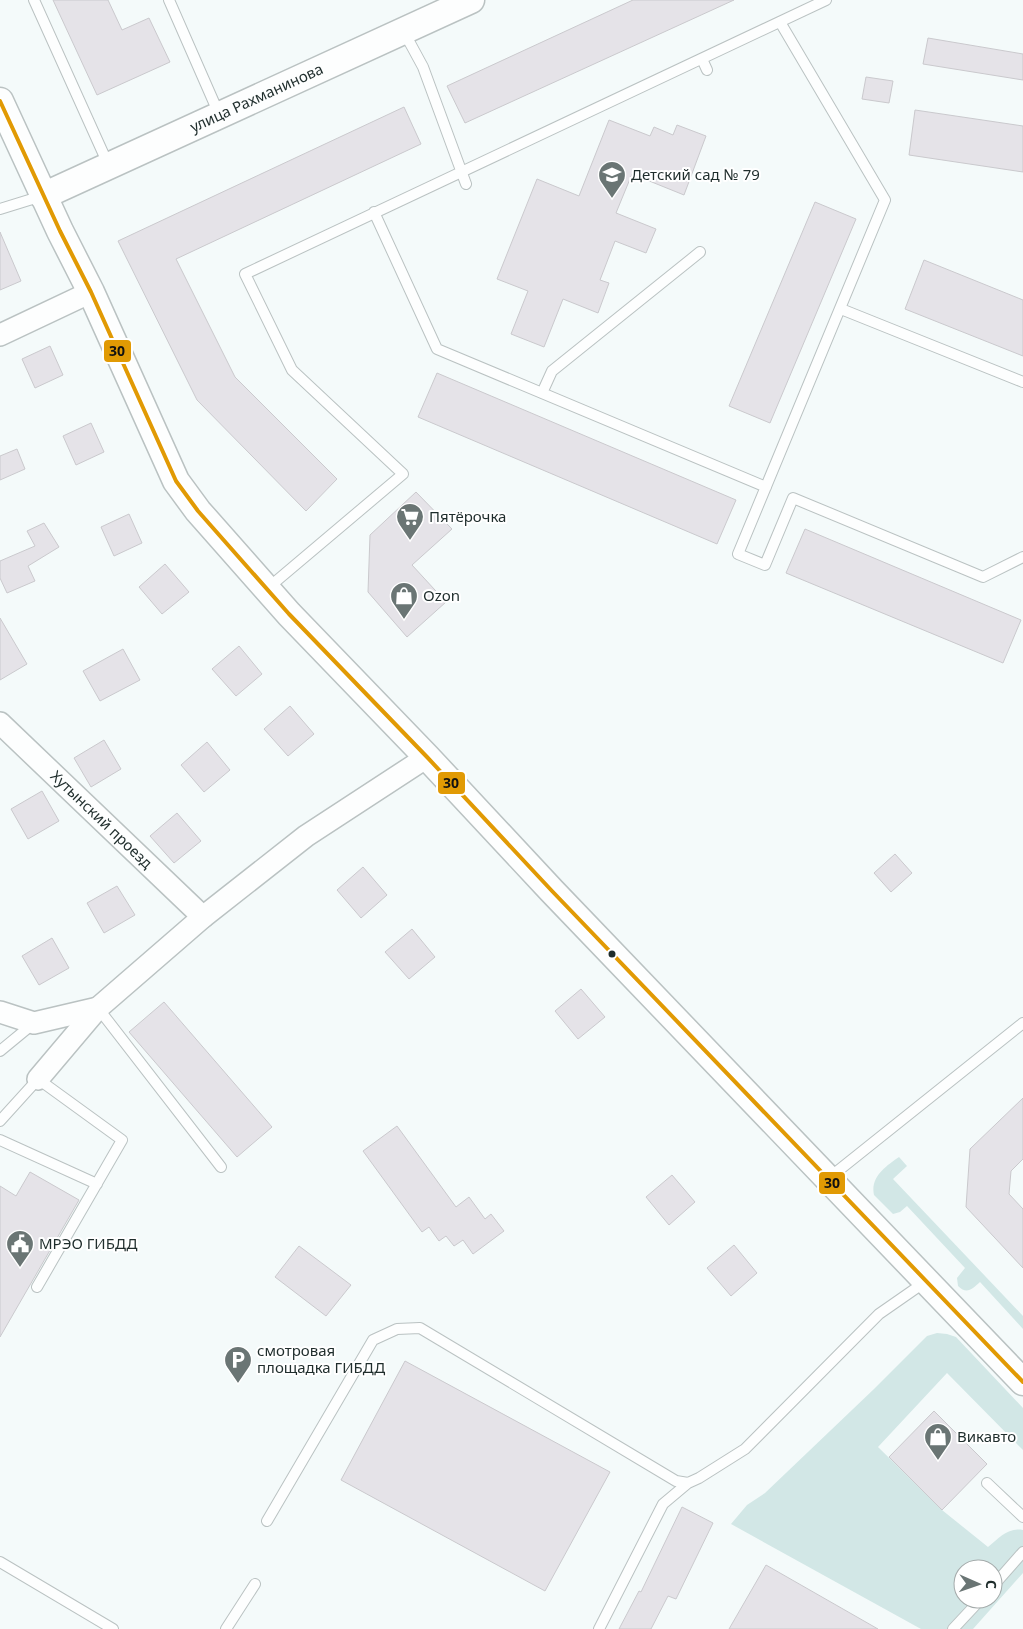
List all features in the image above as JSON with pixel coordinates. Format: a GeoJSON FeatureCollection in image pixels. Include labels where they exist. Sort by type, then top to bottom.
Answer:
{"type":"FeatureCollection","features":[{"type":"Feature","properties":{"kind":"street","name":"улица Рахманинова"},"geometry":{"type":"LineString","coordinates":[[43,196],[471,0]]}},
{"type":"Feature","properties":{"kind":"street"},"geometry":{"type":"LineString","coordinates":[[0,101],[176,481],[198,511],[266,589],[552,891],[1023,1382]]}},
{"type":"Feature","properties":{"kind":"street"},"geometry":{"type":"LineString","coordinates":[[0,335],[90,292]]}},
{"type":"Feature","properties":{"kind":"street","name":"Хутынский проезд"},"geometry":{"type":"LineString","coordinates":[[0,723],[203,917]]}},
{"type":"Feature","properties":{"kind":"street"},"geometry":{"type":"LineString","coordinates":[[38,1079],[98,1008],[203,917],[306,836],[427,757]]}},
{"type":"Feature","properties":{"kind":"street"},"geometry":{"type":"LineString","coordinates":[[0,1012],[34,1023],[98,1008]]}},
{"type":"Feature","properties":{"kind":"lane"},"geometry":{"type":"LineString","coordinates":[[34,0],[109,165]]}},
{"type":"Feature","properties":{"kind":"lane"},"geometry":{"type":"LineString","coordinates":[[168,0],[220,115]]}},
{"type":"Feature","properties":{"kind":"lane"},"geometry":{"type":"LineString","coordinates":[[266,589],[404,474],[292,370],[245,274],[826,0]]}},
{"type":"Feature","properties":{"kind":"lane"},"geometry":{"type":"LineString","coordinates":[[780,22],[885,200],[738,554],[765,565],[793,498],[983,577],[1023,557]]}},
{"type":"Feature","properties":{"kind":"lane"},"geometry":{"type":"LineString","coordinates":[[404,32],[423,67],[466,184]]}},
{"type":"Feature","properties":{"kind":"lane"},"geometry":{"type":"LineString","coordinates":[[702,59],[707,70]]}},
{"type":"Feature","properties":{"kind":"lane"},"geometry":{"type":"LineString","coordinates":[[0,209],[43,196]]}},
{"type":"Feature","properties":{"kind":"lane"},"geometry":{"type":"LineString","coordinates":[[374,212],[437,349],[766,487]]}},
{"type":"Feature","properties":{"kind":"lane"},"geometry":{"type":"LineString","coordinates":[[542,393],[552,372],[700,252]]}},
{"type":"Feature","properties":{"kind":"lane"},"geometry":{"type":"LineString","coordinates":[[841,309],[1023,382]]}},
{"type":"Feature","properties":{"kind":"lane"},"geometry":{"type":"LineString","coordinates":[[98,1008],[221,1167]]}},
{"type":"Feature","properties":{"kind":"lane"},"geometry":{"type":"LineString","coordinates":[[0,1052],[34,1023]]}},
{"type":"Feature","properties":{"kind":"lane"},"geometry":{"type":"LineString","coordinates":[[828,1178],[1023,1023]]}},
{"type":"Feature","properties":{"kind":"lane"},"geometry":{"type":"LineString","coordinates":[[0,1121],[38,1079],[122,1140],[37,1287]]}},
{"type":"Feature","properties":{"kind":"lane"},"geometry":{"type":"LineString","coordinates":[[0,1140],[97,1184]]}},
{"type":"Feature","properties":{"kind":"lane"},"geometry":{"type":"LineString","coordinates":[[599,1629],[662,1504],[688,1483],[745,1448],[879,1314],[925,1281]]}},
{"type":"Feature","properties":{"kind":"lane"},"geometry":{"type":"LineString","coordinates":[[266,1520],[373,1340],[397,1329],[420,1328],[676,1481],[688,1483]]}},
{"type":"Feature","properties":{"kind":"lane"},"geometry":{"type":"LineString","coordinates":[[987,1483],[1023,1517]]}},
{"type":"Feature","properties":{"kind":"lane"},"geometry":{"type":"LineString","coordinates":[[1003,1575],[1023,1552]]}},
{"type":"Feature","properties":{"kind":"lane"},"geometry":{"type":"LineString","coordinates":[[0,1562],[113,1629]]}},
{"type":"Feature","properties":{"kind":"lane"},"geometry":{"type":"LineString","coordinates":[[226,1629],[255,1584]]}},
{"type":"Feature","properties":{"kind":"lane"},"geometry":{"type":"LineString","coordinates":[[953,1629],[972,1609]]}},
{"type":"Feature","properties":{"kind":"shaded area"},"geometry":{"type":"Polygon","coordinates":[[[899,1157],[907,1166],[893,1179],[1023,1316],[1023,1329],[980,1282],[967,1291],[958,1286],[957,1278],[965,1268],[907,1206],[900,1212],[893,1214],[874,1195],[874,1183],[877,1177],[884,1168],[899,1157]]]}},
{"type":"Feature","properties":{"kind":"shaded area"},"geometry":{"type":"Polygon","coordinates":[[[937,1333],[947,1334],[956,1337],[1023,1408],[1023,1450],[947,1373],[878,1447],[942,1510],[988,1547],[1008,1532],[1023,1530],[1023,1573],[1003,1595],[1003,1559],[953,1559],[953,1609],[991,1609],[973,1629],[921,1629],[731,1524],[747,1505],[765,1493],[927,1336],[937,1333]]]}},
{"type":"Feature","properties":{"kind":"building"},"geometry":{"type":"Polygon","coordinates":[[[53,0],[108,0],[122,30],[149,18],[170,62],[97,95],[53,0]]]}},
{"type":"Feature","properties":{"kind":"building"},"geometry":{"type":"Polygon","coordinates":[[[633,0],[734,0],[465,123],[447,86],[633,0]]]}},
{"type":"Feature","properties":{"kind":"building"},"geometry":{"type":"Polygon","coordinates":[[[928,38],[1023,54],[1023,80],[923,64],[928,38]]]}},
{"type":"Feature","properties":{"kind":"building"},"geometry":{"type":"Polygon","coordinates":[[[866,77],[893,81],[889,103],[862,99],[866,77]]]}},
{"type":"Feature","properties":{"kind":"building"},"geometry":{"type":"Polygon","coordinates":[[[404,107],[421,144],[176,259],[235,377],[337,479],[306,511],[197,400],[118,241],[404,107]]]}},
{"type":"Feature","properties":{"kind":"building"},"geometry":{"type":"Polygon","coordinates":[[[915,110],[1023,126],[1023,172],[909,155],[915,110]]]}},
{"type":"Feature","properties":{"kind":"building"},"geometry":{"type":"Polygon","coordinates":[[[609,120],[650,136],[654,127],[673,135],[677,125],[706,136],[684,195],[632,174],[616,213],[656,229],[646,253],[615,241],[600,280],[609,283],[598,313],[563,299],[544,347],[511,334],[528,291],[497,279],[537,179],[579,196],[609,120]]]}},
{"type":"Feature","properties":{"kind":"building"},"geometry":{"type":"Polygon","coordinates":[[[815,202],[856,219],[770,423],[729,406],[815,202]]]}},
{"type":"Feature","properties":{"kind":"building"},"geometry":{"type":"Polygon","coordinates":[[[0,232],[21,281],[0,290],[0,232]]]}},
{"type":"Feature","properties":{"kind":"building"},"geometry":{"type":"Polygon","coordinates":[[[924,260],[1023,300],[1023,356],[905,309],[924,260]]]}},
{"type":"Feature","properties":{"kind":"building"},"geometry":{"type":"Polygon","coordinates":[[[50,346],[63,375],[35,388],[22,359],[50,346]]]}},
{"type":"Feature","properties":{"kind":"building"},"geometry":{"type":"Polygon","coordinates":[[[437,373],[736,500],[717,544],[418,417],[437,373]]]}},
{"type":"Feature","properties":{"kind":"building"},"geometry":{"type":"Polygon","coordinates":[[[91,423],[104,452],[76,465],[63,436],[91,423]]]}},
{"type":"Feature","properties":{"kind":"building"},"geometry":{"type":"Polygon","coordinates":[[[17,449],[25,469],[0,480],[0,456],[17,449]]]}},
{"type":"Feature","properties":{"kind":"building"},"geometry":{"type":"Polygon","coordinates":[[[416,492],[452,529],[412,565],[446,602],[407,637],[368,592],[370,535],[416,492]]]}},
{"type":"Feature","properties":{"kind":"building"},"geometry":{"type":"Polygon","coordinates":[[[129,514],[142,543],[114,556],[101,527],[129,514]]]}},
{"type":"Feature","properties":{"kind":"building"},"geometry":{"type":"Polygon","coordinates":[[[44,523],[59,547],[28,566],[35,581],[7,593],[0,578],[0,561],[35,546],[27,531],[44,523]]]}},
{"type":"Feature","properties":{"kind":"building"},"geometry":{"type":"Polygon","coordinates":[[[805,529],[1021,620],[1003,663],[786,573],[805,529]]]}},
{"type":"Feature","properties":{"kind":"building"},"geometry":{"type":"Polygon","coordinates":[[[165,564],[189,592],[162,614],[139,587],[165,564]]]}},
{"type":"Feature","properties":{"kind":"building"},"geometry":{"type":"Polygon","coordinates":[[[0,618],[27,664],[0,680],[0,618]]]}},
{"type":"Feature","properties":{"kind":"building"},"geometry":{"type":"Polygon","coordinates":[[[239,646],[262,674],[236,696],[212,669],[239,646]]]}},
{"type":"Feature","properties":{"kind":"building"},"geometry":{"type":"Polygon","coordinates":[[[123,649],[140,680],[100,701],[83,671],[123,649]]]}},
{"type":"Feature","properties":{"kind":"building"},"geometry":{"type":"Polygon","coordinates":[[[290,706],[314,734],[288,756],[264,729],[290,706]]]}},
{"type":"Feature","properties":{"kind":"building"},"geometry":{"type":"Polygon","coordinates":[[[104,740],[121,769],[91,787],[74,758],[104,740]]]}},
{"type":"Feature","properties":{"kind":"building"},"geometry":{"type":"Polygon","coordinates":[[[207,742],[230,770],[204,792],[181,765],[207,742]]]}},
{"type":"Feature","properties":{"kind":"building"},"geometry":{"type":"Polygon","coordinates":[[[42,791],[59,821],[28,839],[11,809],[42,791]]]}},
{"type":"Feature","properties":{"kind":"building"},"geometry":{"type":"Polygon","coordinates":[[[177,813],[201,841],[174,863],[150,836],[177,813]]]}},
{"type":"Feature","properties":{"kind":"building"},"geometry":{"type":"Polygon","coordinates":[[[895,854],[912,873],[891,892],[874,873],[895,854]]]}},
{"type":"Feature","properties":{"kind":"building"},"geometry":{"type":"Polygon","coordinates":[[[363,867],[387,895],[361,918],[337,890],[363,867]]]}},
{"type":"Feature","properties":{"kind":"building"},"geometry":{"type":"Polygon","coordinates":[[[117,886],[135,915],[104,933],[87,903],[117,886]]]}},
{"type":"Feature","properties":{"kind":"building"},"geometry":{"type":"Polygon","coordinates":[[[412,929],[435,957],[409,979],[385,952],[412,929]]]}},
{"type":"Feature","properties":{"kind":"building"},"geometry":{"type":"Polygon","coordinates":[[[52,938],[69,968],[39,985],[22,956],[52,938]]]}},
{"type":"Feature","properties":{"kind":"building"},"geometry":{"type":"Polygon","coordinates":[[[581,989],[605,1017],[578,1039],[555,1011],[581,989]]]}},
{"type":"Feature","properties":{"kind":"building"},"geometry":{"type":"Polygon","coordinates":[[[164,1002],[272,1127],[237,1157],[129,1032],[164,1002]]]}},
{"type":"Feature","properties":{"kind":"building"},"geometry":{"type":"Polygon","coordinates":[[[1023,1098],[1023,1159],[1011,1171],[1009,1194],[1023,1209],[1023,1268],[966,1207],[970,1149],[1023,1098]]]}},
{"type":"Feature","properties":{"kind":"building"},"geometry":{"type":"Polygon","coordinates":[[[397,1126],[456,1207],[469,1197],[485,1219],[491,1214],[504,1231],[473,1254],[463,1240],[454,1246],[446,1236],[439,1241],[429,1227],[422,1232],[363,1151],[397,1126]]]}},
{"type":"Feature","properties":{"kind":"building","name":"МРЭО ГИБДД"},"geometry":{"type":"Polygon","coordinates":[[[30,1172],[79,1200],[0,1337],[0,1186],[16,1196],[30,1172]]]}},
{"type":"Feature","properties":{"kind":"building"},"geometry":{"type":"Polygon","coordinates":[[[672,1175],[695,1202],[669,1225],[646,1197],[672,1175]]]}},
{"type":"Feature","properties":{"kind":"building"},"geometry":{"type":"Polygon","coordinates":[[[734,1245],[757,1273],[731,1296],[707,1268],[734,1245]]]}},
{"type":"Feature","properties":{"kind":"building"},"geometry":{"type":"Polygon","coordinates":[[[299,1246],[351,1285],[326,1316],[275,1277],[299,1246]]]}},
{"type":"Feature","properties":{"kind":"building"},"geometry":{"type":"Polygon","coordinates":[[[405,1361],[610,1472],[545,1591],[341,1480],[405,1361]]]}},
{"type":"Feature","properties":{"kind":"building","name":"Викавто"},"geometry":{"type":"Polygon","coordinates":[[[934,1411],[987,1464],[942,1510],[889,1457],[934,1411]]]}},
{"type":"Feature","properties":{"kind":"building"},"geometry":{"type":"Polygon","coordinates":[[[682,1507],[713,1523],[676,1599],[668,1596],[651,1629],[619,1629],[639,1591],[641,1592],[682,1507]]]}},
{"type":"Feature","properties":{"kind":"building"},"geometry":{"type":"Polygon","coordinates":[[[766,1565],[878,1629],[729,1629],[766,1565]]]}},
{"type":"Feature","properties":{"kind":"transit line","name":"30"},"geometry":{"type":"LineString","coordinates":[[0,101],[60,231],[91,292],[176,481],[198,511],[289,614],[1023,1382]]}},
{"type":"Feature","properties":{"kind":"place","name":"Детский сад № 79"},"geometry":{"type":"Point","coordinates":[612,199]}},
{"type":"Feature","properties":{"kind":"place","name":"Пятёрочка"},"geometry":{"type":"Point","coordinates":[410,541]}},
{"type":"Feature","properties":{"kind":"place","name":"Ozon"},"geometry":{"type":"Point","coordinates":[404,620]}},
{"type":"Feature","properties":{"kind":"place","name":"МРЭО ГИБДД"},"geometry":{"type":"Point","coordinates":[20,1268]}},
{"type":"Feature","properties":{"kind":"place","name":"смотровая площадка ГИБДД"},"geometry":{"type":"Point","coordinates":[238,1384]}},
{"type":"Feature","properties":{"kind":"place","name":"Викавто"},"geometry":{"type":"Point","coordinates":[938,1461]}}]}
